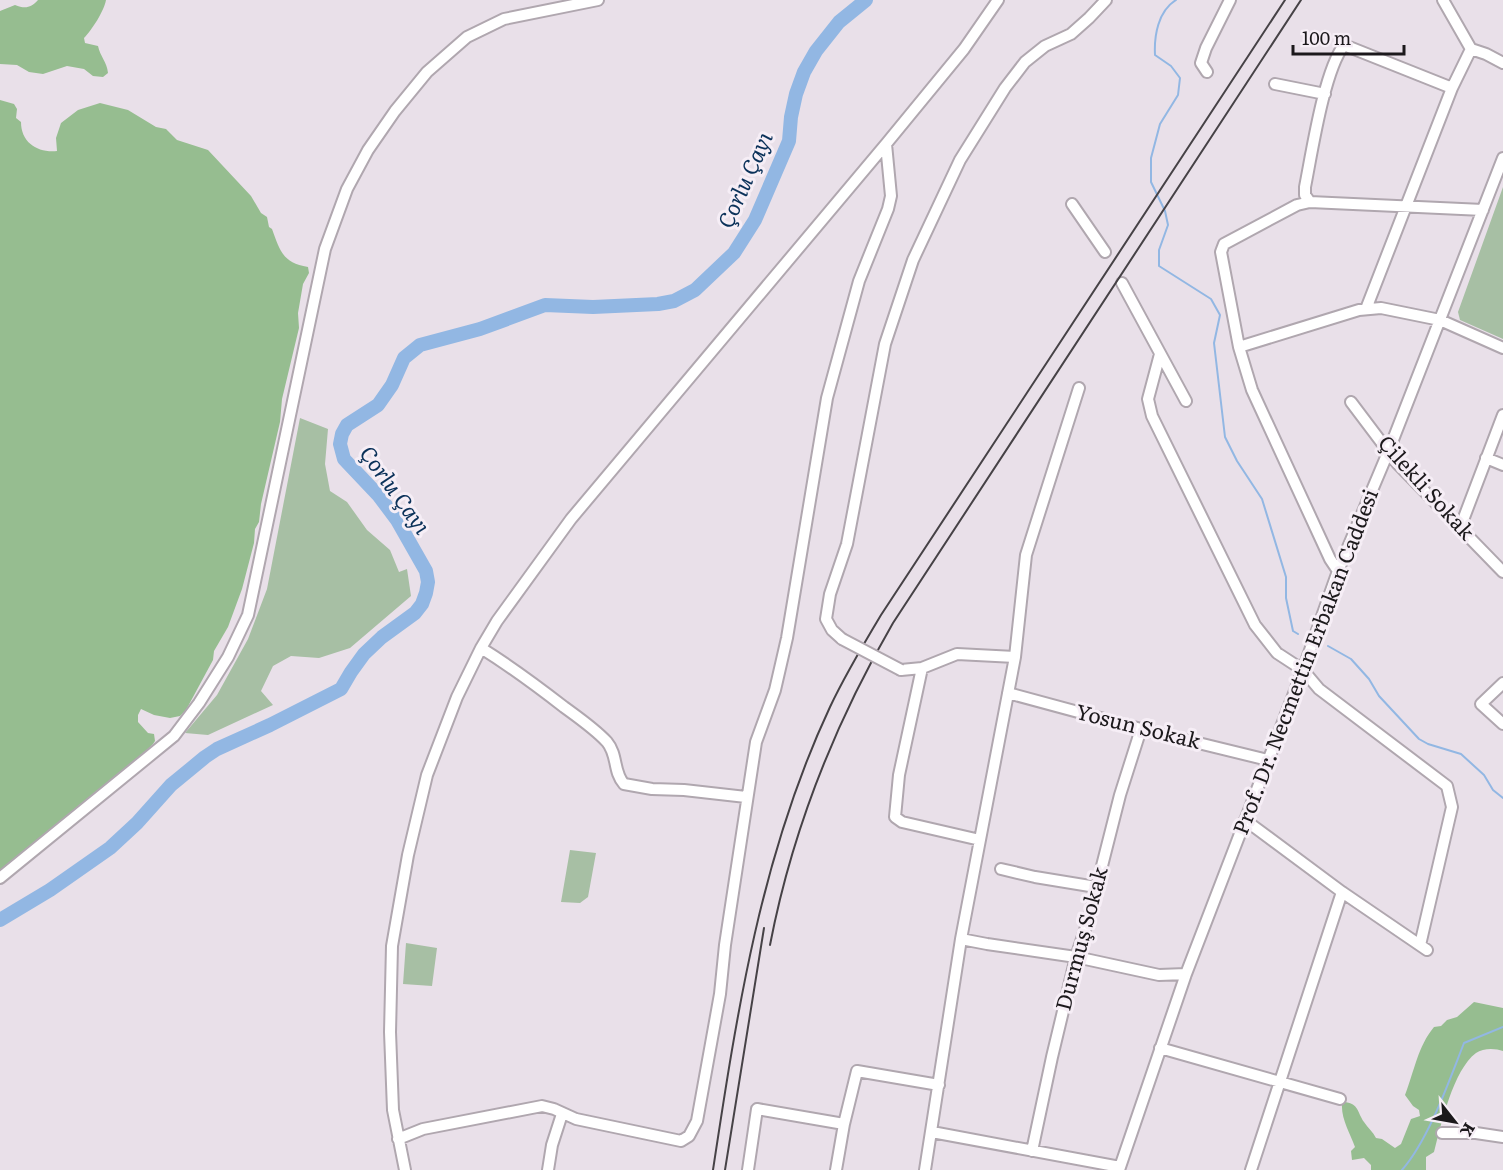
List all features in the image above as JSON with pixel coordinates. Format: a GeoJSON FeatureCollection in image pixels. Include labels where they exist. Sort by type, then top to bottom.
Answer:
{"type":"FeatureCollection","features":[{"type":"Feature","properties":{"kind":"street"},"geometry":{"type":"LineString","coordinates":[[0,878],[174,736],[199,703],[228,657],[248,615],[325,249],[347,189],[368,150],[395,111],[428,72],[468,37],[504,19],[598,0]]}},
{"type":"Feature","properties":{"kind":"street"},"geometry":{"type":"LineString","coordinates":[[405,1170],[393,1110],[390,1032],[392,946],[408,855],[428,775],[457,697],[481,648],[497,621],[571,519],[886,144],[964,48],[998,0]]}},
{"type":"Feature","properties":{"kind":"street"},"geometry":{"type":"LineString","coordinates":[[1015,657],[957,654],[922,668],[901,670],[842,639],[832,630],[826,619],[830,594],[847,544],[885,344],[913,260],[960,160],[1005,88],[1025,62],[1045,46],[1071,34],[1106,0]]}},
{"type":"Feature","properties":{"kind":"street"},"geometry":{"type":"LineString","coordinates":[[1207,72],[1201,63],[1230,0]]}},
{"type":"Feature","properties":{"kind":"street"},"geometry":{"type":"LineString","coordinates":[[1443,0],[1471,50],[1486,54],[1503,63]]}},
{"type":"Feature","properties":{"kind":"street"},"geometry":{"type":"LineString","coordinates":[[1310,202],[1305,195],[1305,187],[1325,94],[1337,54],[1344,45],[1452,88]]}},
{"type":"Feature","properties":{"kind":"street"},"geometry":{"type":"LineString","coordinates":[[1366,309],[1452,88],[1471,50]]}},
{"type":"Feature","properties":{"kind":"street"},"geometry":{"type":"LineString","coordinates":[[1275,84],[1325,94]]}},
{"type":"Feature","properties":{"kind":"street"},"geometry":{"type":"LineString","coordinates":[[398,1139],[423,1129],[542,1106],[576,1119],[681,1140],[689,1136],[697,1121],[720,994],[746,796],[756,742],[775,690],[787,638],[827,399],[859,281],[891,196],[886,144]]}},
{"type":"Feature","properties":{"kind":"street","name":"Prof. Dr. Necmettin Erbakan Caddesi"},"geometry":{"type":"LineString","coordinates":[[1119,1169],[1186,974],[1303,670],[1338,571],[1389,450],[1503,158]]}},
{"type":"Feature","properties":{"kind":"street"},"geometry":{"type":"LineString","coordinates":[[1338,571],[1330,559],[1252,390],[1239,347],[1221,252],[1224,244],[1297,206],[1310,202],[1483,210]]}},
{"type":"Feature","properties":{"kind":"street"},"geometry":{"type":"LineString","coordinates":[[1072,204],[1105,252]]}},
{"type":"Feature","properties":{"kind":"street"},"geometry":{"type":"LineString","coordinates":[[1122,283],[1186,400]]}},
{"type":"Feature","properties":{"kind":"street"},"geometry":{"type":"LineString","coordinates":[[1239,347],[1366,309],[1381,308],[1440,320],[1503,348]]}},
{"type":"Feature","properties":{"kind":"street"},"geometry":{"type":"LineString","coordinates":[[1160,354],[1148,399],[1152,416],[1255,625],[1277,653],[1303,670],[1319,689],[1447,786],[1452,807],[1424,948],[1342,892],[1245,819]]}},
{"type":"Feature","properties":{"kind":"street"},"geometry":{"type":"LineString","coordinates":[[925,1170],[961,939],[1015,657],[1026,555],[1079,388]]}},
{"type":"Feature","properties":{"kind":"street","name":"Çilekli Sokak"},"geometry":{"type":"LineString","coordinates":[[1351,402],[1397,463],[1503,572]]}},
{"type":"Feature","properties":{"kind":"street"},"geometry":{"type":"LineString","coordinates":[[1460,528],[1503,415]]}},
{"type":"Feature","properties":{"kind":"street"},"geometry":{"type":"LineString","coordinates":[[1486,458],[1503,465]]}},
{"type":"Feature","properties":{"kind":"street"},"geometry":{"type":"LineString","coordinates":[[481,648],[582,720],[607,742],[614,753],[617,774],[624,784],[652,789],[746,796]]}},
{"type":"Feature","properties":{"kind":"street"},"geometry":{"type":"LineString","coordinates":[[922,668],[899,775],[895,816],[902,822],[980,840]]}},
{"type":"Feature","properties":{"kind":"street"},"geometry":{"type":"LineString","coordinates":[[1503,683],[1480,704],[1503,724]]}},
{"type":"Feature","properties":{"kind":"street","name":"Yosun Sokak"},"geometry":{"type":"LineString","coordinates":[[1008,693],[1268,760]]}},
{"type":"Feature","properties":{"kind":"street","name":"Durmuş Sokak"},"geometry":{"type":"LineString","coordinates":[[1032,1151],[1076,957],[1120,795],[1141,729]]}},
{"type":"Feature","properties":{"kind":"street"},"geometry":{"type":"LineString","coordinates":[[1001,870],[1035,878],[1096,887]]}},
{"type":"Feature","properties":{"kind":"street"},"geometry":{"type":"LineString","coordinates":[[1251,1170],[1342,892]]}},
{"type":"Feature","properties":{"kind":"street"},"geometry":{"type":"LineString","coordinates":[[961,939],[1076,957],[1159,975],[1186,974]]}},
{"type":"Feature","properties":{"kind":"street"},"geometry":{"type":"LineString","coordinates":[[1160,1048],[1340,1099]]}},
{"type":"Feature","properties":{"kind":"street"},"geometry":{"type":"LineString","coordinates":[[836,1170],[856,1071],[939,1085]]}},
{"type":"Feature","properties":{"kind":"street"},"geometry":{"type":"LineString","coordinates":[[748,1170],[757,1109],[844,1124]]}},
{"type":"Feature","properties":{"kind":"street"},"geometry":{"type":"LineString","coordinates":[[548,1170],[552,1145],[562,1114]]}},
{"type":"Feature","properties":{"kind":"street"},"geometry":{"type":"LineString","coordinates":[[932,1132],[1119,1169]]}},
{"type":"Feature","properties":{"kind":"street"},"geometry":{"type":"LineString","coordinates":[[1442,1133],[1476,1133],[1503,1137]]}},
{"type":"Feature","properties":{"kind":"green space"},"geometry":{"type":"Polygon","coordinates":[[[38,0],[106,0],[97,20],[84,38],[85,43],[98,46],[108,73],[103,77],[93,76],[84,69],[67,66],[43,74],[29,72],[17,65],[0,64],[0,11],[15,5],[28,7],[38,0]]]}},
{"type":"Feature","properties":{"kind":"green space"},"geometry":{"type":"Polygon","coordinates":[[[0,100],[14,104],[17,109],[16,118],[21,122],[27,141],[43,150],[57,151],[56,138],[61,123],[78,110],[100,103],[128,110],[156,127],[166,129],[177,140],[208,150],[251,196],[261,213],[267,217],[269,227],[284,255],[293,262],[308,267],[309,273],[303,284],[298,313],[299,328],[282,399],[280,422],[259,522],[255,529],[254,543],[242,589],[228,627],[214,651],[213,660],[186,710],[180,716],[170,718],[154,715],[141,709],[138,722],[148,733],[154,734],[155,741],[133,764],[79,805],[72,814],[23,852],[15,862],[0,870],[0,100]]]}},
{"type":"Feature","properties":{"kind":"green space"},"geometry":{"type":"Polygon","coordinates":[[[1503,187],[1503,339],[1460,320],[1458,312],[1503,187]]]}},
{"type":"Feature","properties":{"kind":"green space"},"geometry":{"type":"Polygon","coordinates":[[[300,418],[328,429],[325,464],[330,491],[347,502],[367,530],[390,550],[399,572],[407,569],[411,596],[350,648],[319,658],[291,656],[273,666],[261,691],[273,705],[208,735],[185,733],[217,695],[248,639],[267,589],[300,418]]]}},
{"type":"Feature","properties":{"kind":"green space"},"geometry":{"type":"Polygon","coordinates":[[[570,850],[596,853],[588,897],[580,903],[561,902],[570,850]]]}},
{"type":"Feature","properties":{"kind":"green space"},"geometry":{"type":"Polygon","coordinates":[[[406,943],[437,948],[432,986],[403,984],[406,943]]]}},
{"type":"Feature","properties":{"kind":"green space"},"geometry":{"type":"Polygon","coordinates":[[[1474,1002],[1503,1008],[1503,1051],[1482,1050],[1468,1061],[1454,1085],[1434,1152],[1426,1157],[1426,1170],[1371,1170],[1371,1165],[1364,1158],[1352,1160],[1351,1151],[1355,1147],[1344,1121],[1342,1104],[1350,1103],[1355,1107],[1376,1138],[1382,1139],[1395,1148],[1401,1144],[1411,1119],[1420,1116],[1419,1110],[1405,1095],[1424,1042],[1434,1027],[1441,1026],[1447,1020],[1457,1017],[1474,1002]]]}},
{"type":"Feature","properties":{"kind":"waterway","name":"Çorlu Çayı"},"geometry":{"type":"LineString","coordinates":[[0,920],[50,890],[110,848],[137,823],[171,785],[205,757],[341,689],[364,654],[382,637],[415,613],[426,593],[428,582],[426,571],[397,520],[379,496],[344,459],[340,444],[347,425],[378,405],[392,385],[404,358],[420,345],[480,329],[545,305],[593,307],[658,304],[674,301],[695,290],[734,253],[755,220],[789,141],[796,94],[804,72],[816,51],[839,22],[866,0]]}},
{"type":"Feature","properties":{"kind":"waterway"},"geometry":{"type":"LineString","coordinates":[[1176,0],[1161,17],[1155,40],[1155,55],[1171,66],[1180,78],[1178,95],[1160,124],[1151,158],[1151,182],[1165,211],[1168,225],[1159,250],[1159,266],[1211,299],[1220,315],[1214,343],[1225,437],[1237,461],[1262,499],[1286,577],[1286,598],[1293,631],[1298,634]]}},
{"type":"Feature","properties":{"kind":"waterway"},"geometry":{"type":"LineString","coordinates":[[1328,646],[1351,659],[1369,679],[1379,696],[1419,739],[1461,754],[1484,775],[1493,790],[1503,798]]}},
{"type":"Feature","properties":{"kind":"waterway"},"geometry":{"type":"LineString","coordinates":[[1402,1170],[1430,1126],[1464,1043],[1503,1027]]}},
{"type":"Feature","properties":{"kind":"railway"},"geometry":{"type":"LineString","coordinates":[[713,1170],[742,993],[769,876],[806,763],[830,707],[881,615],[1285,0]]}},
{"type":"Feature","properties":{"kind":"railway"},"geometry":{"type":"LineString","coordinates":[[770,945],[790,861],[818,779],[852,699],[893,623],[1301,0]]}},
{"type":"Feature","properties":{"kind":"railway"},"geometry":{"type":"LineString","coordinates":[[725,1170],[764,928]]}}]}
